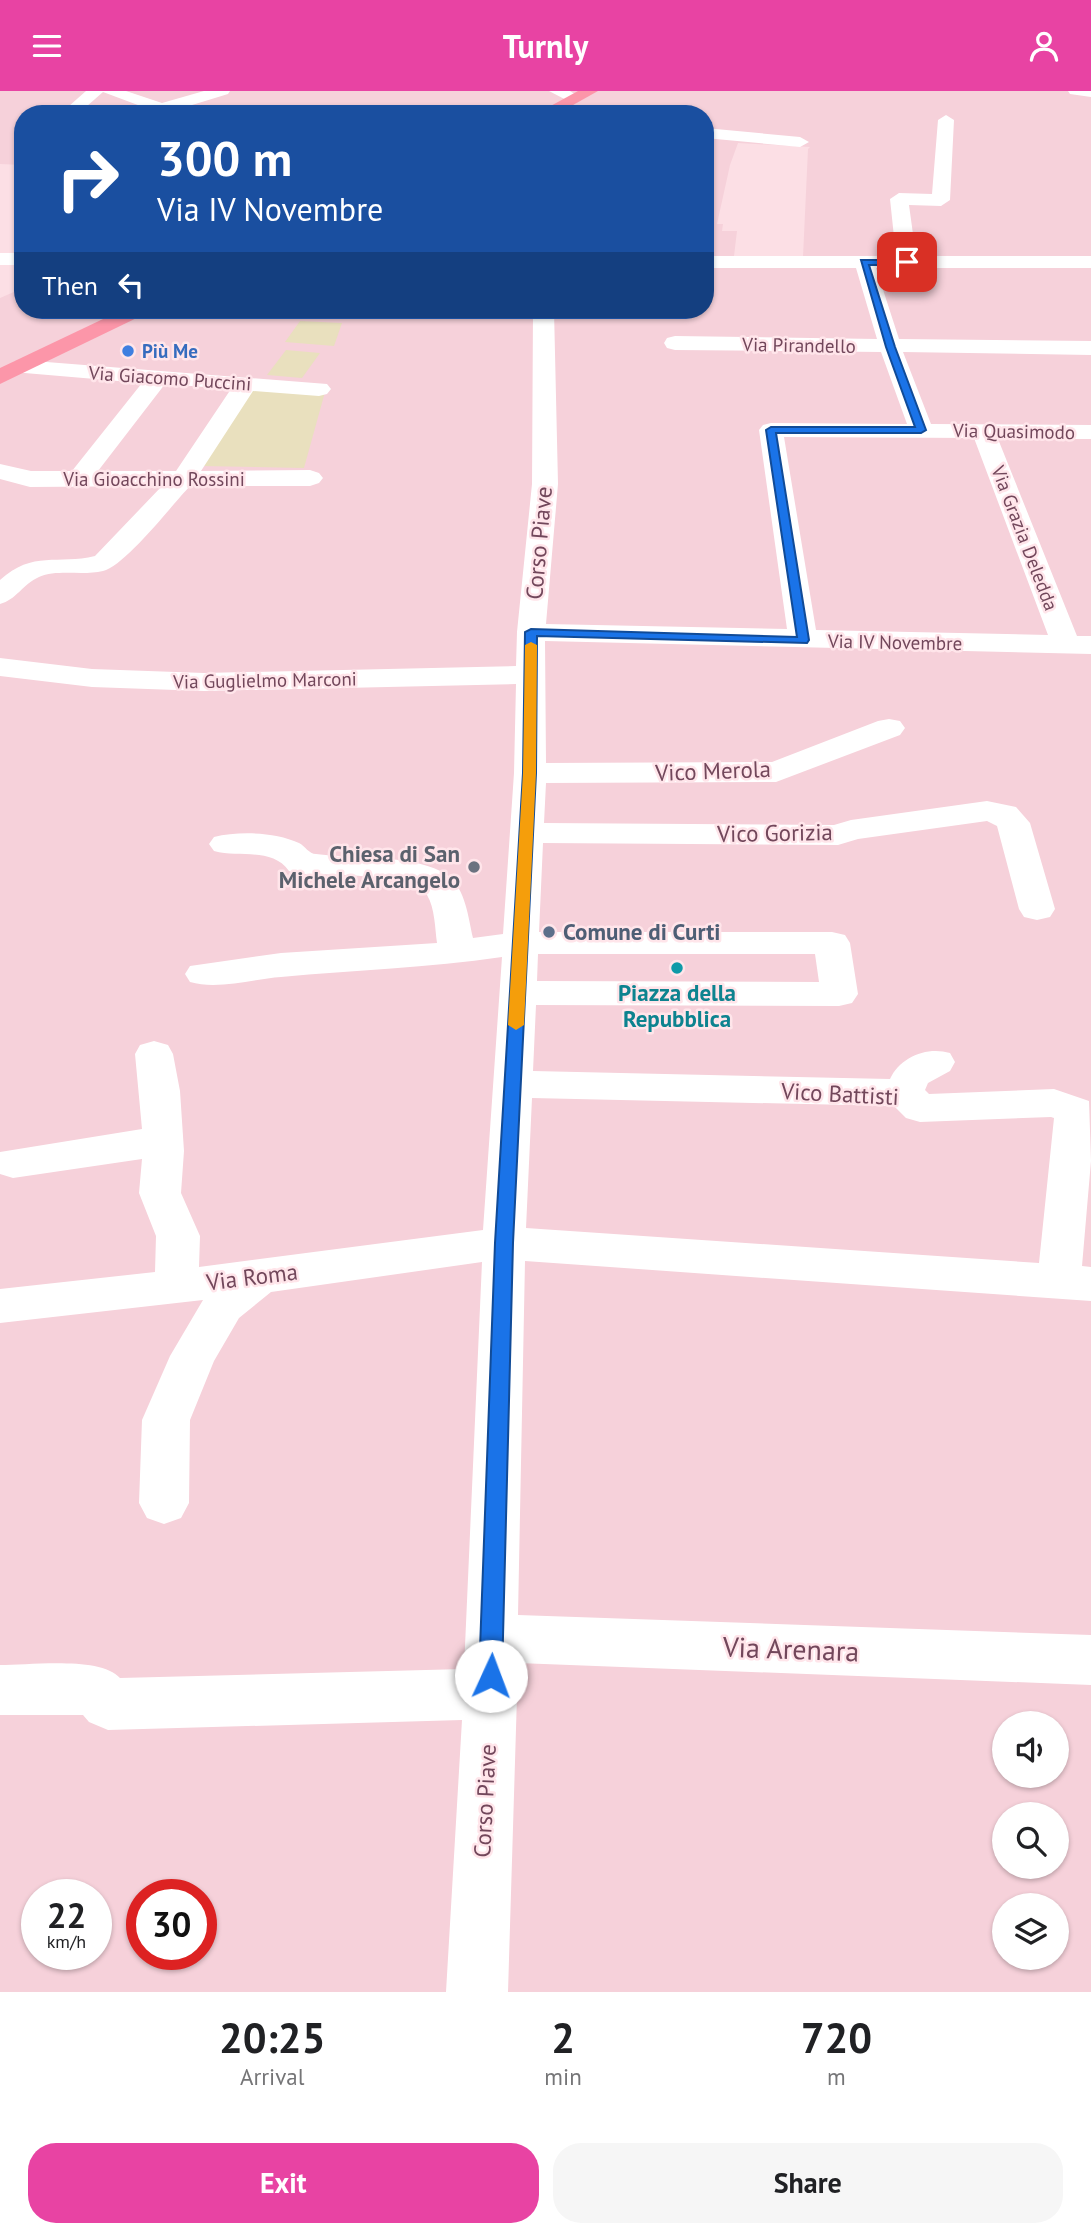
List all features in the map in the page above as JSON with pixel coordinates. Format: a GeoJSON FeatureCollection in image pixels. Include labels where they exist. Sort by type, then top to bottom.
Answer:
{"type":"FeatureCollection","features":[{"type":"Feature","properties":{"kind":"main road"},"geometry":{"type":"LineString","coordinates":[[562,105],[582,95]]}},
{"type":"Feature","properties":{"kind":"main road"},"geometry":{"type":"LineString","coordinates":[[0,377],[120,319]]}},
{"type":"Feature","properties":{"kind":"street"},"geometry":{"type":"LineString","coordinates":[[79,105],[96,91]]}},
{"type":"Feature","properties":{"kind":"street"},"geometry":{"type":"LineString","coordinates":[[186,105],[222,91]]}},
{"type":"Feature","properties":{"kind":"street"},"geometry":{"type":"LineString","coordinates":[[557,91],[582,95]]}},
{"type":"Feature","properties":{"kind":"street"},"geometry":{"type":"LineString","coordinates":[[1076,91],[1091,92]]}},
{"type":"Feature","properties":{"kind":"street"},"geometry":{"type":"LineString","coordinates":[[123,93],[155,105]]}},
{"type":"Feature","properties":{"kind":"street"},"geometry":{"type":"LineString","coordinates":[[907,262],[898,199],[941,200],[946,120]]}},
{"type":"Feature","properties":{"kind":"street"},"geometry":{"type":"LineString","coordinates":[[714,134],[800,142]]}},
{"type":"Feature","properties":{"kind":"street"},"geometry":{"type":"LineString","coordinates":[[714,262],[907,262],[1006,255],[1091,262]]}},
{"type":"Feature","properties":{"kind":"street"},"geometry":{"type":"LineString","coordinates":[[864,262],[890,347],[921,430]]}},
{"type":"Feature","properties":{"kind":"street","name":"Corso Piave"},"geometry":{"type":"LineString","coordinates":[[477,1992],[490,1694],[504,1243],[530,773],[531,632],[545,484],[543,319]]}},
{"type":"Feature","properties":{"kind":"street","name":"Via Pirandello"},"geometry":{"type":"LineString","coordinates":[[676,343],[1091,348]]}},
{"type":"Feature","properties":{"kind":"street","name":"Via Giacomo Puccini"},"geometry":{"type":"LineString","coordinates":[[21,367],[319,389]]}},
{"type":"Feature","properties":{"kind":"street"},"geometry":{"type":"LineString","coordinates":[[79,479],[159,377]]}},
{"type":"Feature","properties":{"kind":"street"},"geometry":{"type":"LineString","coordinates":[[0,596],[20,574],[36,567],[101,564],[183,479],[247,383]]}},
{"type":"Feature","properties":{"kind":"street","name":"Via Quasimodo"},"geometry":{"type":"LineString","coordinates":[[803,640],[771,430],[1091,432]]}},
{"type":"Feature","properties":{"kind":"street","name":"Via Grazia Deledda"},"geometry":{"type":"LineString","coordinates":[[983,431],[1079,645]]}},
{"type":"Feature","properties":{"kind":"street","name":"Via Gioacchino Rossini"},"geometry":{"type":"LineString","coordinates":[[0,471],[30,479],[310,478]]}},
{"type":"Feature","properties":{"kind":"street","name":"Via IV Novembre"},"geometry":{"type":"LineString","coordinates":[[531,632],[1079,645]]}},
{"type":"Feature","properties":{"kind":"street","name":"Via Guglielmo Marconi"},"geometry":{"type":"LineString","coordinates":[[0,667],[92,678],[204,683],[532,675]]}},
{"type":"Feature","properties":{"kind":"street","name":"Vico Merola"},"geometry":{"type":"LineString","coordinates":[[530,773],[776,772],[889,728]]}},
{"type":"Feature","properties":{"kind":"street","name":"Vico Gorizia"},"geometry":{"type":"LineString","coordinates":[[527,833],[838,835],[851,829],[987,811],[1004,814],[1013,823],[1037,909]]}},
{"type":"Feature","properties":{"kind":"street"},"geometry":{"type":"LineString","coordinates":[[226,844],[287,849],[297,856],[301,864],[404,871],[433,880],[442,890],[457,953]]}},
{"type":"Feature","properties":{"kind":"street"},"geometry":{"type":"LineString","coordinates":[[203,974],[281,965],[457,953],[521,943],[832,943],[839,994],[518,993]]}},
{"type":"Feature","properties":{"kind":"street"},"geometry":{"type":"LineString","coordinates":[[154,1054],[160,1091],[163,1151],[160,1193],[177,1236],[176,1285]]}},
{"type":"Feature","properties":{"kind":"street"},"geometry":{"type":"LineString","coordinates":[[904,1093],[911,1075],[936,1062]]}},
{"type":"Feature","properties":{"kind":"street","name":"Vico Battisti"},"geometry":{"type":"LineString","coordinates":[[513,1084],[904,1093],[920,1108],[1058,1104],[1075,1111],[1075,1283]]}},
{"type":"Feature","properties":{"kind":"street"},"geometry":{"type":"LineString","coordinates":[[13,1163],[142,1143],[163,1151]]}},
{"type":"Feature","properties":{"kind":"street","name":"Via Roma"},"geometry":{"type":"LineString","coordinates":[[0,1306],[259,1277],[504,1243],[1075,1283]]}},
{"type":"Feature","properties":{"kind":"street"},"geometry":{"type":"LineString","coordinates":[[164,1503],[166,1420],[193,1356],[223,1306],[259,1277]]}},
{"type":"Feature","properties":{"kind":"street","name":"Via Arenara"},"geometry":{"type":"LineString","coordinates":[[492,1638],[1091,1660]]}},
{"type":"Feature","properties":{"kind":"street"},"geometry":{"type":"LineString","coordinates":[[0,1691],[96,1690],[108,1704],[490,1694]]}},
{"type":"Feature","properties":{"kind":"shaded area"},"geometry":{"type":"Polygon","coordinates":[[[0,91],[1091,91],[1091,1992],[0,1992],[0,298],[14,292],[14,319],[714,319],[714,105],[14,105],[14,165],[0,164],[0,91]],[[738,143],[730,165],[717,224],[723,224],[722,231],[737,231],[734,256],[803,257],[810,147],[738,143]]]}},
{"type":"Feature","properties":{"kind":"shaded area"},"geometry":{"type":"Polygon","coordinates":[[[300,321],[342,323],[334,346],[285,342],[300,321]]]}},
{"type":"Feature","properties":{"kind":"shaded area"},"geometry":{"type":"Polygon","coordinates":[[[286,350],[320,353],[302,378],[267,375],[286,350]]]}},
{"type":"Feature","properties":{"kind":"shaded area"},"geometry":{"type":"Polygon","coordinates":[[[254,388],[325,392],[304,468],[200,466],[254,388]]]}},
{"type":"Feature","properties":{"kind":"slow traffic"},"geometry":{"type":"LineString","coordinates":[[516,1025],[530,773],[531,645]]}},
{"type":"Feature","properties":{"kind":"place","name":"Più Me"},"geometry":{"type":"Point","coordinates":[128,351]}},
{"type":"Feature","properties":{"kind":"place","name":"Chiesa di San Michele Arcangelo"},"geometry":{"type":"Point","coordinates":[474,867]}},
{"type":"Feature","properties":{"kind":"place","name":"Comune di Curti"},"geometry":{"type":"Point","coordinates":[549,932]}},
{"type":"Feature","properties":{"kind":"place","name":"Piazza della Repubblica"},"geometry":{"type":"Point","coordinates":[677,968]}},
{"type":"Feature","properties":{"kind":"route"},"geometry":{"type":"LineString","coordinates":[[491,1676],[504,1243],[530,773],[531,632],[803,640],[771,430],[921,430],[890,347],[864,262],[907,262]]}}]}
